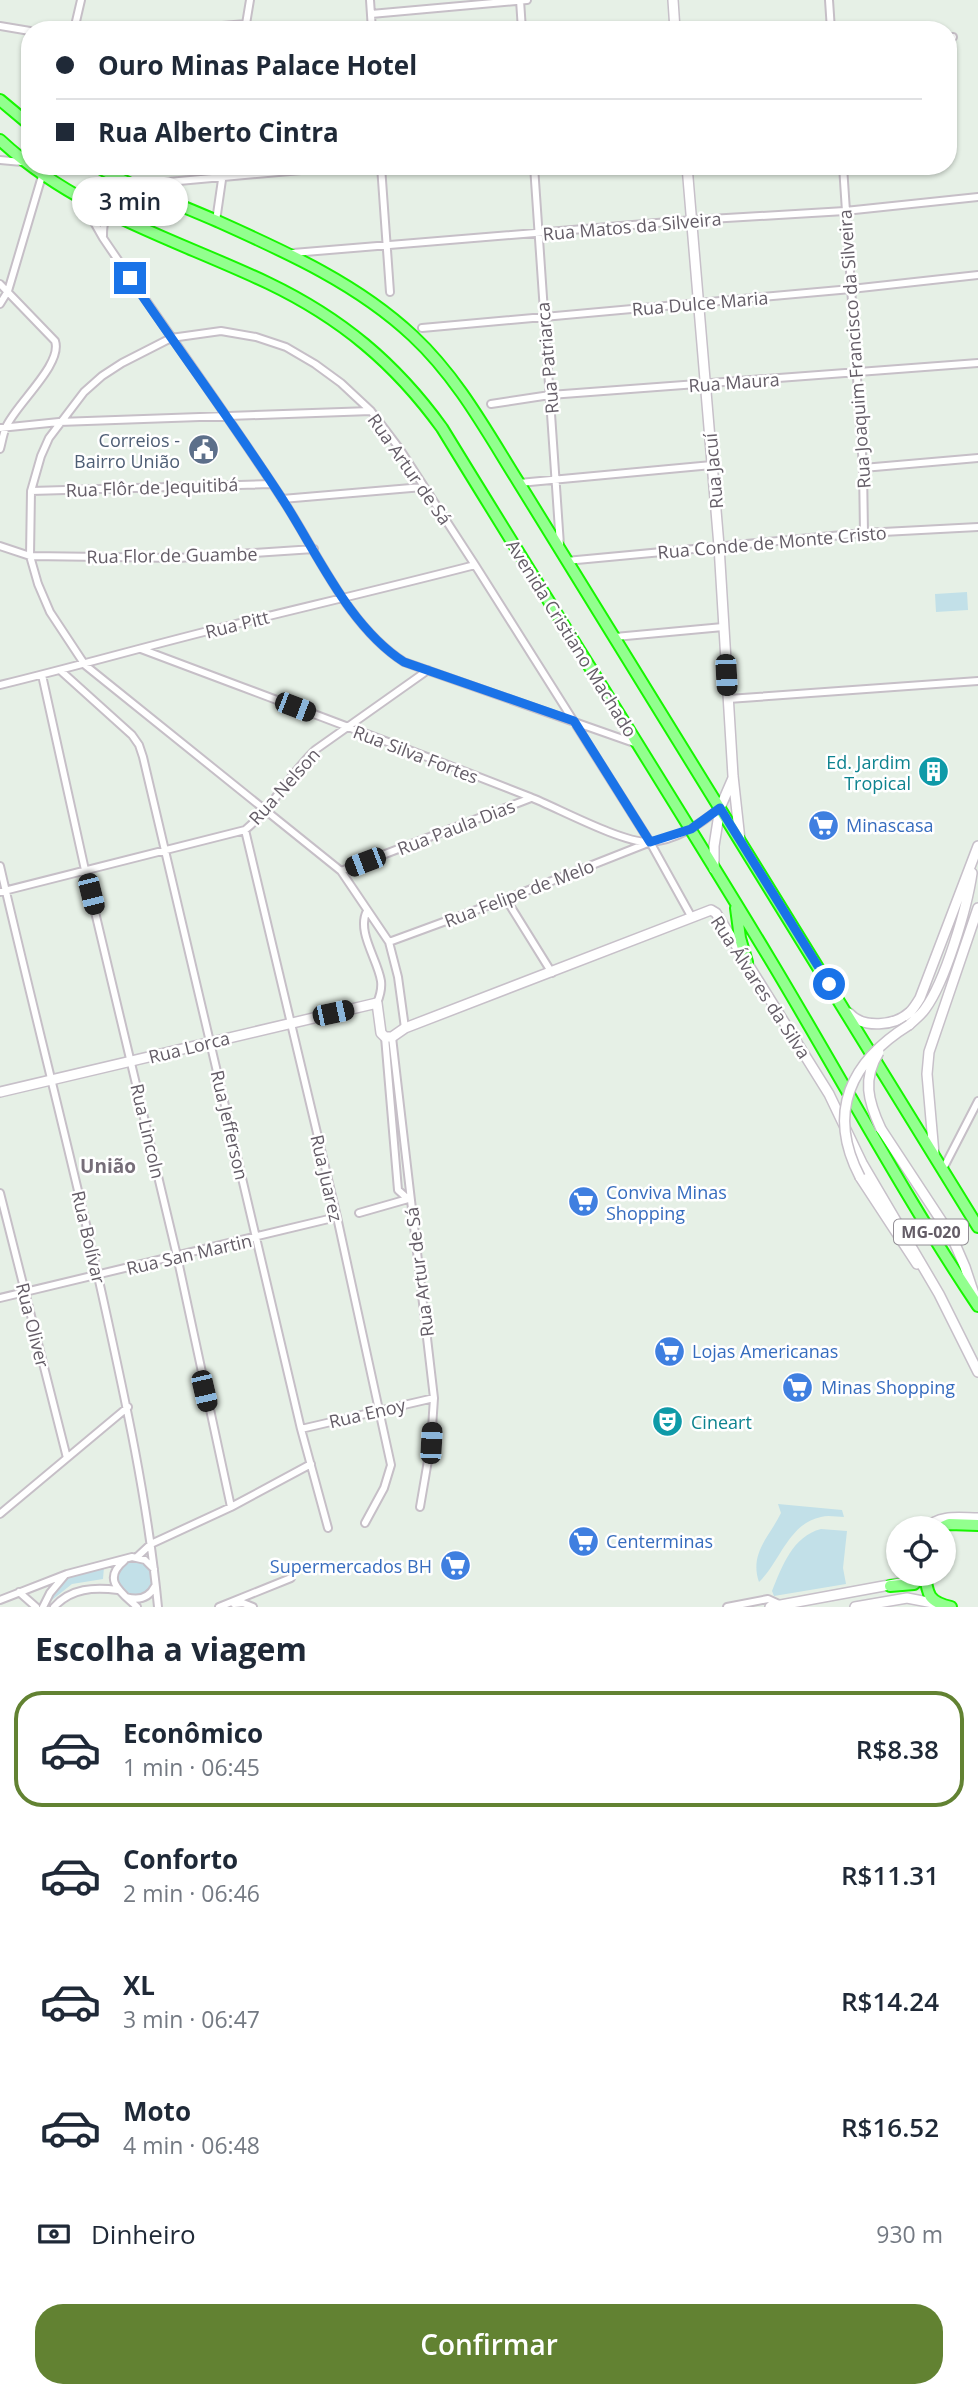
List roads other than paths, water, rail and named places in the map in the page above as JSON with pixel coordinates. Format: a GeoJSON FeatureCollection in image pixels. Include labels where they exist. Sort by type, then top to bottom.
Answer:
{"type":"FeatureCollection","features":[{"type":"Feature","properties":{"kind":"highway"},"geometry":{"type":"LineString","coordinates":[[0,100],[21,118]]}},
{"type":"Feature","properties":{"kind":"highway","name":"Avenida Cristiano Machado"},"geometry":{"type":"LineString","coordinates":[[0,141],[21,160]]}},
{"type":"Feature","properties":{"kind":"highway","name":"Avenida Cristiano Machado"},"geometry":{"type":"LineString","coordinates":[[111,175],[130,186],[216,221],[334,278],[357,292],[413,336],[455,384],[519,482],[978,1227]]}},
{"type":"Feature","properties":{"kind":"highway","name":"Avenida Cristiano Machado"},"geometry":{"type":"LineString","coordinates":[[42,176],[82,201],[269,283],[356,337],[399,374],[442,428],[735,901],[886,1158],[978,1306]]}},
{"type":"Feature","properties":{"kind":"highway"},"geometry":{"type":"LineString","coordinates":[[735,901],[740,938],[747,962]]}},
{"type":"Feature","properties":{"kind":"highway"},"geometry":{"type":"LineString","coordinates":[[956,1524],[978,1525]]}},
{"type":"Feature","properties":{"kind":"highway"},"geometry":{"type":"LineString","coordinates":[[927,1586],[928,1593],[938,1604],[951,1607]]}},
{"type":"Feature","properties":{"kind":"main road"},"geometry":{"type":"LineString","coordinates":[[673,0],[674,21]]}},
{"type":"Feature","properties":{"kind":"main road","name":"Rua Jacuí"},"geometry":{"type":"LineString","coordinates":[[688,175],[740,839]]}},
{"type":"Feature","properties":{"kind":"main road","name":"Rua Jacuí"},"geometry":{"type":"LineString","coordinates":[[714,869],[714,846],[720,808],[733,776]]}},
{"type":"Feature","properties":{"kind":"main road"},"geometry":{"type":"LineString","coordinates":[[840,1002],[862,1023],[889,1023],[910,1012],[920,999],[977,850]]}},
{"type":"Feature","properties":{"kind":"main road"},"geometry":{"type":"LineString","coordinates":[[939,1294],[903,1245],[848,1155],[845,1137],[847,1101],[853,1083],[868,1058],[888,1038],[909,1025],[925,1010],[934,995],[968,900],[977,850]]}},
{"type":"Feature","properties":{"kind":"main road"},"geometry":{"type":"LineString","coordinates":[[934,1156],[927,1074],[929,1052],[978,908]]}},
{"type":"Feature","properties":{"kind":"main road","name":"Rua Álvares da Silva"},"geometry":{"type":"LineString","coordinates":[[388,1037],[405,1028],[711,910],[716,913],[829,1094],[862,1163],[939,1294],[978,1372]]}},
{"type":"Feature","properties":{"kind":"main road","name":"Rua Lorca"},"geometry":{"type":"LineString","coordinates":[[0,1092],[377,1003]]}},
{"type":"Feature","properties":{"kind":"main road","name":"Rua Artur de Sá"},"geometry":{"type":"LineString","coordinates":[[377,1003],[381,1033],[388,1037]]}},
{"type":"Feature","properties":{"kind":"main road","name":"Avenida Cristiano Machado"},"geometry":{"type":"LineString","coordinates":[[909,1025],[877,1054],[867,1079],[871,1108],[881,1129],[952,1237],[978,1306]]}},
{"type":"Feature","properties":{"kind":"main road"},"geometry":{"type":"LineString","coordinates":[[956,1518],[978,1518]]}},
{"type":"Feature","properties":{"kind":"main road"},"geometry":{"type":"LineString","coordinates":[[770,1607],[890,1586]]}},
{"type":"Feature","properties":{"kind":"main road"},"geometry":{"type":"LineString","coordinates":[[855,1607],[907,1598],[938,1604]]}},
{"type":"Feature","properties":{"kind":"street"},"geometry":{"type":"LineString","coordinates":[[76,21],[81,0]]}},
{"type":"Feature","properties":{"kind":"street"},"geometry":{"type":"LineString","coordinates":[[247,21],[250,0]]}},
{"type":"Feature","properties":{"kind":"street"},"geometry":{"type":"LineString","coordinates":[[370,0],[371,21]]}},
{"type":"Feature","properties":{"kind":"street"},"geometry":{"type":"LineString","coordinates":[[520,0],[521,21]]}},
{"type":"Feature","properties":{"kind":"street"},"geometry":{"type":"LineString","coordinates":[[371,14],[527,0]]}},
{"type":"Feature","properties":{"kind":"street"},"geometry":{"type":"LineString","coordinates":[[829,0],[830,21]]}},
{"type":"Feature","properties":{"kind":"street"},"geometry":{"type":"LineString","coordinates":[[0,26],[21,30]]}},
{"type":"Feature","properties":{"kind":"street"},"geometry":{"type":"LineString","coordinates":[[0,141],[0,153]]}},
{"type":"Feature","properties":{"kind":"street"},"geometry":{"type":"LineString","coordinates":[[0,159],[21,162]]}},
{"type":"Feature","properties":{"kind":"street"},"geometry":{"type":"LineString","coordinates":[[130,186],[234,175]]}},
{"type":"Feature","properties":{"kind":"street"},"geometry":{"type":"LineString","coordinates":[[382,175],[390,292]]}},
{"type":"Feature","properties":{"kind":"street","name":"Rua Patriarca"},"geometry":{"type":"LineString","coordinates":[[535,175],[542,316],[560,550]]}},
{"type":"Feature","properties":{"kind":"street","name":"Rua Joaquim Francisco da Silveira"},"geometry":{"type":"LineString","coordinates":[[843,175],[863,468],[864,533]]}},
{"type":"Feature","properties":{"kind":"street"},"geometry":{"type":"LineString","coordinates":[[0,304],[8,291],[42,176]]}},
{"type":"Feature","properties":{"kind":"street"},"geometry":{"type":"LineString","coordinates":[[216,221],[222,176]]}},
{"type":"Feature","properties":{"kind":"street","name":"Rua Matos da Silveira"},"geometry":{"type":"LineString","coordinates":[[286,254],[693,220],[845,211],[978,197]]}},
{"type":"Feature","properties":{"kind":"street"},"geometry":{"type":"LineString","coordinates":[[82,201],[103,238],[282,499],[344,599],[382,646],[404,662],[638,745]]}},
{"type":"Feature","properties":{"kind":"street"},"geometry":{"type":"LineString","coordinates":[[103,238],[104,223],[114,216]]}},
{"type":"Feature","properties":{"kind":"street","name":"Rua Dulce Maria"},"geometry":{"type":"LineString","coordinates":[[422,328],[978,275]]}},
{"type":"Feature","properties":{"kind":"street"},"geometry":{"type":"LineString","coordinates":[[0,284],[55,341],[57,347],[55,358],[3,428],[0,449]]}},
{"type":"Feature","properties":{"kind":"street","name":"Rua Artur de Sá"},"geometry":{"type":"LineString","coordinates":[[405,1028],[398,976],[389,942],[341,871],[85,664],[50,612],[30,556],[31,491],[41,456],[60,422],[84,391],[102,376],[171,338],[221,331],[256,337],[286,347],[341,383],[372,411],[399,448],[574,721],[650,842],[691,916]]}},
{"type":"Feature","properties":{"kind":"street","name":"Rua Maura"},"geometry":{"type":"LineString","coordinates":[[491,404],[550,396],[978,363]]}},
{"type":"Feature","properties":{"kind":"street"},"geometry":{"type":"LineString","coordinates":[[3,428],[60,422],[372,411]]}},
{"type":"Feature","properties":{"kind":"street"},"geometry":{"type":"LineString","coordinates":[[863,468],[978,458]]}},
{"type":"Feature","properties":{"kind":"street"},"geometry":{"type":"LineString","coordinates":[[519,482],[712,465]]}},
{"type":"Feature","properties":{"kind":"street","name":"Rua Flôr de Jequitibá"},"geometry":{"type":"LineString","coordinates":[[31,491],[272,484]]}},
{"type":"Feature","properties":{"kind":"street"},"geometry":{"type":"LineString","coordinates":[[282,499],[423,487]]}},
{"type":"Feature","properties":{"kind":"street","name":"Rua Conde de Monte Cristo"},"geometry":{"type":"LineString","coordinates":[[566,561],[864,533],[978,527]]}},
{"type":"Feature","properties":{"kind":"street","name":"Rua Flor de Guambe"},"geometry":{"type":"LineString","coordinates":[[0,546],[30,556],[178,558],[314,549]]}},
{"type":"Feature","properties":{"kind":"street","name":"Rua Pitt"},"geometry":{"type":"LineString","coordinates":[[0,685],[475,565]]}},
{"type":"Feature","properties":{"kind":"street"},"geometry":{"type":"LineString","coordinates":[[615,637],[723,627]]}},
{"type":"Feature","properties":{"kind":"street","name":"Rua Silva Fortes"},"geometry":{"type":"LineString","coordinates":[[141,649],[531,798],[628,839],[650,842]]}},
{"type":"Feature","properties":{"kind":"street","name":"Rua Nelson"},"geometry":{"type":"LineString","coordinates":[[3,891],[244,830],[268,810],[301,764],[346,727],[428,670]]}},
{"type":"Feature","properties":{"kind":"street","name":"Rua Jefferson"},"geometry":{"type":"LineString","coordinates":[[61,671],[132,735],[139,745],[301,1429],[328,1528]]}},
{"type":"Feature","properties":{"kind":"street","name":"Rua Lincoln"},"geometry":{"type":"LineString","coordinates":[[42,675],[85,870],[177,1256],[231,1507]]}},
{"type":"Feature","properties":{"kind":"street"},"geometry":{"type":"LineString","coordinates":[[728,699],[978,681]]}},
{"type":"Feature","properties":{"kind":"street","name":"Rua Paula Dias"},"geometry":{"type":"LineString","coordinates":[[341,871],[531,798]]}},
{"type":"Feature","properties":{"kind":"street"},"geometry":{"type":"LineString","coordinates":[[650,842],[691,829],[720,808]]}},
{"type":"Feature","properties":{"kind":"street","name":"Rua Juarez"},"geometry":{"type":"LineString","coordinates":[[244,830],[337,1217],[391,1465],[384,1488],[365,1523]]}},
{"type":"Feature","properties":{"kind":"street","name":"Rua Felipe de Melo"},"geometry":{"type":"LineString","coordinates":[[389,942],[650,842]]}},
{"type":"Feature","properties":{"kind":"street","name":"Rua Bolívar"},"geometry":{"type":"LineString","coordinates":[[0,866],[3,891],[53,1080],[128,1407],[155,1570]]}},
{"type":"Feature","properties":{"kind":"street"},"geometry":{"type":"LineString","coordinates":[[506,899],[552,973]]}},
{"type":"Feature","properties":{"kind":"street","name":"Rua Artur de Sá"},"geometry":{"type":"LineString","coordinates":[[367,911],[366,933],[382,990],[377,1003]]}},
{"type":"Feature","properties":{"kind":"street"},"geometry":{"type":"LineString","coordinates":[[967,939],[978,937]]}},
{"type":"Feature","properties":{"kind":"street","name":"Rua Artur de Sá"},"geometry":{"type":"LineString","coordinates":[[388,1037],[398,1191],[409,1199]]}},
{"type":"Feature","properties":{"kind":"street","name":"Rua Artur de Sá"},"geometry":{"type":"LineString","coordinates":[[388,1037],[434,1398],[431,1443],[420,1507]]}},
{"type":"Feature","properties":{"kind":"street"},"geometry":{"type":"LineString","coordinates":[[943,1170],[978,1101]]}},
{"type":"Feature","properties":{"kind":"street","name":"Rua Oliver"},"geometry":{"type":"LineString","coordinates":[[0,1193],[67,1458]]}},
{"type":"Feature","properties":{"kind":"street"},"geometry":{"type":"LineString","coordinates":[[359,1213],[409,1199]]}},
{"type":"Feature","properties":{"kind":"street","name":"Rua San Martin"},"geometry":{"type":"LineString","coordinates":[[0,1298],[337,1217]]}},
{"type":"Feature","properties":{"kind":"street","name":"Rua Enoy"},"geometry":{"type":"LineString","coordinates":[[301,1429],[434,1398]]}},
{"type":"Feature","properties":{"kind":"street"},"geometry":{"type":"LineString","coordinates":[[1,1513],[128,1407]]}},
{"type":"Feature","properties":{"kind":"street"},"geometry":{"type":"LineString","coordinates":[[137,1557],[151,1544],[231,1507],[311,1464]]}},
{"type":"Feature","properties":{"kind":"street"},"geometry":{"type":"LineString","coordinates":[[0,1504],[1,1513]]}},
{"type":"Feature","properties":{"kind":"street"},"geometry":{"type":"LineString","coordinates":[[0,1600],[67,1573],[137,1557],[145,1560],[155,1570],[158,1607]]}},
{"type":"Feature","properties":{"kind":"street"},"geometry":{"type":"LineString","coordinates":[[118,1590],[114,1575],[126,1559]]}},
{"type":"Feature","properties":{"kind":"street"},"geometry":{"type":"LineString","coordinates":[[43,1607],[50,1593],[67,1573]]}},
{"type":"Feature","properties":{"kind":"street"},"geometry":{"type":"LineString","coordinates":[[221,1607],[291,1578]]}},
{"type":"Feature","properties":{"kind":"street"},"geometry":{"type":"LineString","coordinates":[[127,1597],[141,1599],[156,1584]]}},
{"type":"Feature","properties":{"kind":"street"},"geometry":{"type":"LineString","coordinates":[[54,1607],[60,1600],[75,1592],[96,1587],[118,1590],[136,1607]]}},
{"type":"Feature","properties":{"kind":"street"},"geometry":{"type":"LineString","coordinates":[[19,1592],[36,1607]]}},
{"type":"Feature","properties":{"kind":"street"},"geometry":{"type":"LineString","coordinates":[[727,1607],[768,1599],[781,1605]]}},
{"type":"Feature","properties":{"kind":"street"},"geometry":{"type":"LineString","coordinates":[[221,1607],[243,1603],[253,1607]]}},
{"type":"Feature","properties":{"kind":"place","name":"Correios - Bairro União"},"geometry":{"type":"Point","coordinates":[203,450]}},
{"type":"Feature","properties":{"kind":"place","name":"Ed. Jardim Tropical"},"geometry":{"type":"Point","coordinates":[934,772]}},
{"type":"Feature","properties":{"kind":"place","name":"Minascasa"},"geometry":{"type":"Point","coordinates":[823,825]}},
{"type":"Feature","properties":{"kind":"place","name":"Conviva Minas Shopping"},"geometry":{"type":"Point","coordinates":[583,1202]}},
{"type":"Feature","properties":{"kind":"place","name":"Lojas Americanas"},"geometry":{"type":"Point","coordinates":[669,1351]}},
{"type":"Feature","properties":{"kind":"place","name":"Minas Shopping"},"geometry":{"type":"Point","coordinates":[798,1387]}},
{"type":"Feature","properties":{"kind":"place","name":"Cineart"},"geometry":{"type":"Point","coordinates":[668,1422]}},
{"type":"Feature","properties":{"kind":"place","name":"Centerminas"},"geometry":{"type":"Point","coordinates":[583,1541]}},
{"type":"Feature","properties":{"kind":"place","name":"Supermercados BH"},"geometry":{"type":"Point","coordinates":[455,1566]}},
{"type":"Feature","properties":{"kind":"district","name":"União"},"geometry":{"type":"Point","coordinates":[108,1166]}}]}
